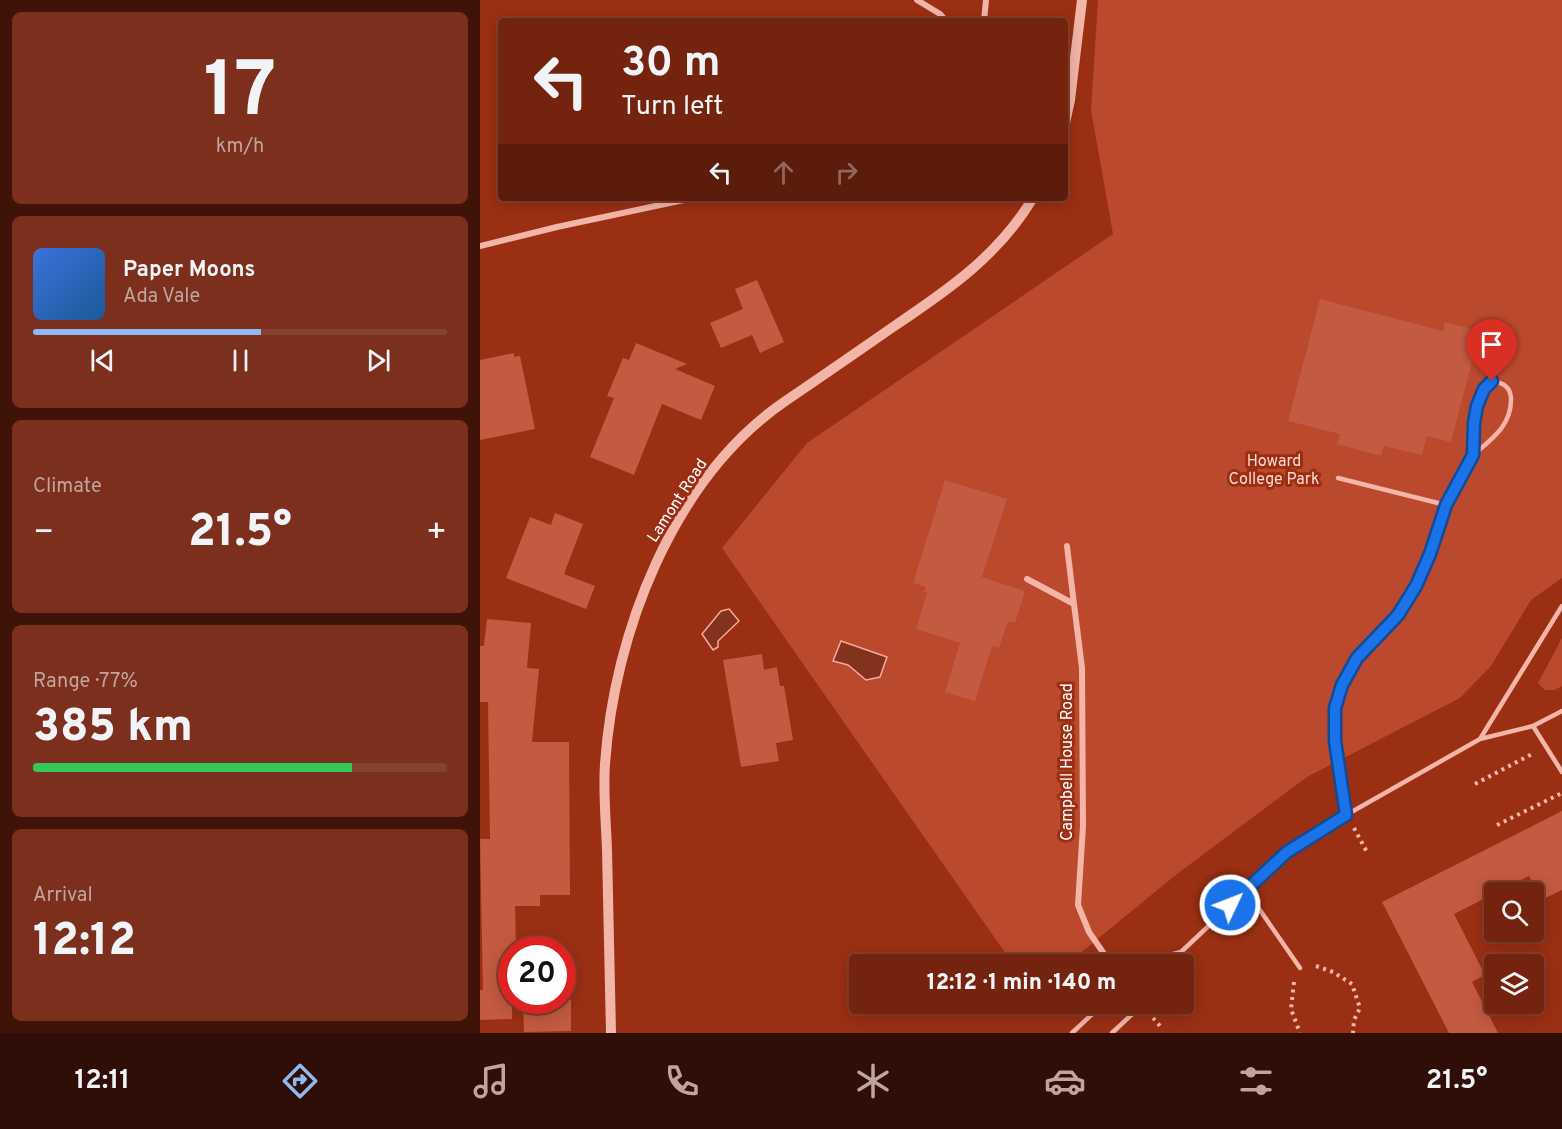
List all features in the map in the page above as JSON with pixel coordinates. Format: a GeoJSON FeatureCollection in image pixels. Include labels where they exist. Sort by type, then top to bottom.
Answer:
{"type":"FeatureCollection","features":[{"type":"Feature","properties":{"kind":"street"},"geometry":{"type":"LineString","coordinates":[[917,0],[943,18]]}},
{"type":"Feature","properties":{"kind":"street"},"geometry":{"type":"LineString","coordinates":[[984,18],[986,0]]}},
{"type":"Feature","properties":{"kind":"street"},"geometry":{"type":"LineString","coordinates":[[1068,109],[1082,2]]}},
{"type":"Feature","properties":{"kind":"street"},"geometry":{"type":"LineString","coordinates":[[480,246],[680,201]]}},
{"type":"Feature","properties":{"kind":"street","name":"Lamont Road"},"geometry":{"type":"LineString","coordinates":[[611,1033],[605,765],[615,693],[632,623],[666,543],[704,482],[737,443],[775,409],[957,284],[992,252],[1022,217],[1031,201]]}},
{"type":"Feature","properties":{"kind":"street","name":"Campbell House Road"},"geometry":{"type":"LineString","coordinates":[[1067,546],[1082,668],[1083,826],[1078,906],[1089,932],[1105,954]]}},
{"type":"Feature","properties":{"kind":"street"},"geometry":{"type":"LineString","coordinates":[[1027,579],[1074,604]]}},
{"type":"Feature","properties":{"kind":"lane"},"geometry":{"type":"LineString","coordinates":[[1346,815],[1335,741],[1335,708],[1342,685],[1357,658],[1398,615],[1416,586],[1430,554],[1446,505],[1473,455],[1495,436],[1507,421],[1511,407],[1510,391],[1503,383],[1492,381],[1484,389],[1477,406],[1474,423],[1473,455]]}},
{"type":"Feature","properties":{"kind":"lane"},"geometry":{"type":"LineString","coordinates":[[1338,478],[1446,505]]}},
{"type":"Feature","properties":{"kind":"lane"},"geometry":{"type":"LineString","coordinates":[[1480,739],[1562,606]]}},
{"type":"Feature","properties":{"kind":"lane"},"geometry":{"type":"LineString","coordinates":[[1173,954],[1181,952],[1287,852],[1346,815],[1480,739],[1533,726],[1562,711]]}},
{"type":"Feature","properties":{"kind":"lane"},"geometry":{"type":"LineString","coordinates":[[1533,726],[1562,772]]}},
{"type":"Feature","properties":{"kind":"lane"},"geometry":{"type":"LineString","coordinates":[[1246,890],[1300,968]]}},
{"type":"Feature","properties":{"kind":"lane"},"geometry":{"type":"LineString","coordinates":[[1072,1033],[1092,1014]]}},
{"type":"Feature","properties":{"kind":"lane"},"geometry":{"type":"LineString","coordinates":[[1112,1033],[1132,1014]]}},
{"type":"Feature","properties":{"kind":"path"},"geometry":{"type":"LineString","coordinates":[[1474,784],[1546,747]]}},
{"type":"Feature","properties":{"kind":"path"},"geometry":{"type":"LineString","coordinates":[[1497,825],[1562,793]]}},
{"type":"Feature","properties":{"kind":"path"},"geometry":{"type":"LineString","coordinates":[[1346,815],[1368,854]]}},
{"type":"Feature","properties":{"kind":"path"},"geometry":{"type":"LineString","coordinates":[[1300,1033],[1291,1009],[1293,986],[1300,968],[1315,965],[1334,972],[1352,984],[1360,1008],[1354,1020],[1353,1033]]}},
{"type":"Feature","properties":{"kind":"green space","name":"Howard College Park"},"geometry":{"type":"Polygon","coordinates":[[[1098,0],[1562,0],[1562,578],[1531,600],[1491,666],[1460,698],[1307,777],[1177,874],[1079,954],[1006,954],[722,548],[807,443],[1113,234],[1091,110],[1098,0]]]}},
{"type":"Feature","properties":{"kind":"green space"},"geometry":{"type":"Polygon","coordinates":[[[1562,638],[1562,686],[1555,690],[1545,690],[1538,683],[1562,638]]]}},
{"type":"Feature","properties":{"kind":"shaded area"},"geometry":{"type":"Polygon","coordinates":[[[729,609],[739,621],[718,641],[718,647],[713,650],[702,634],[721,611],[729,609]]]}},
{"type":"Feature","properties":{"kind":"shaded area"},"geometry":{"type":"Polygon","coordinates":[[[841,641],[887,657],[880,677],[866,680],[848,665],[833,661],[841,641]]]}},
{"type":"Feature","properties":{"kind":"building"},"geometry":{"type":"Polygon","coordinates":[[[757,280],[784,342],[760,353],[752,335],[721,348],[710,323],[743,309],[735,289],[757,280]]]}},
{"type":"Feature","properties":{"kind":"building"},"geometry":{"type":"Polygon","coordinates":[[[1320,299],[1443,331],[1445,322],[1480,331],[1451,442],[1427,436],[1422,455],[1384,446],[1381,456],[1337,444],[1340,434],[1288,421],[1320,299]]]}},
{"type":"Feature","properties":{"kind":"building"},"geometry":{"type":"Polygon","coordinates":[[[636,343],[687,364],[675,369],[715,386],[701,420],[662,404],[634,475],[590,457],[614,398],[607,396],[623,358],[629,360],[636,343]]]}},
{"type":"Feature","properties":{"kind":"building"},"geometry":{"type":"Polygon","coordinates":[[[514,353],[514,357],[520,356],[535,429],[480,440],[480,360],[514,353]]]}},
{"type":"Feature","properties":{"kind":"building"},"geometry":{"type":"Polygon","coordinates":[[[945,480],[1007,499],[982,577],[1025,591],[1015,623],[1008,621],[999,648],[992,646],[975,701],[945,692],[960,643],[916,629],[927,593],[924,592],[926,587],[913,583],[945,480]]]}},
{"type":"Feature","properties":{"kind":"building"},"geometry":{"type":"Polygon","coordinates":[[[555,513],[583,524],[564,574],[595,586],[586,609],[506,578],[530,517],[551,525],[555,513]]]}},
{"type":"Feature","properties":{"kind":"building"},"geometry":{"type":"Polygon","coordinates":[[[487,619],[531,623],[527,668],[539,669],[532,742],[569,742],[570,895],[540,895],[540,906],[515,906],[516,936],[498,936],[498,1014],[512,1014],[512,1019],[480,1020],[480,990],[483,990],[480,839],[490,839],[488,702],[480,702],[480,646],[484,646],[487,619]]]}},
{"type":"Feature","properties":{"kind":"building"},"geometry":{"type":"Polygon","coordinates":[[[762,654],[764,670],[777,667],[780,686],[784,686],[793,740],[776,743],[779,761],[741,767],[723,660],[762,654]]]}},
{"type":"Feature","properties":{"kind":"building"},"geometry":{"type":"Polygon","coordinates":[[[1562,811],[1562,890],[1544,899],[1544,882],[1532,882],[1529,876],[1517,882],[1484,882],[1484,899],[1454,914],[1484,973],[1484,976],[1472,982],[1484,1006],[1484,1014],[1488,1014],[1498,1033],[1449,1033],[1382,902],[1562,811]]]}},
{"type":"Feature","properties":{"kind":"building"},"geometry":{"type":"Polygon","coordinates":[[[523,1014],[571,1014],[571,1031],[524,1032],[523,1014]]]}},
{"type":"Feature","properties":{"kind":"route"},"geometry":{"type":"LineString","coordinates":[[1230,905],[1287,852],[1346,815],[1335,741],[1335,708],[1342,685],[1357,658],[1398,615],[1416,586],[1430,554],[1446,505],[1473,455],[1477,406],[1484,389],[1492,381]]}}]}
